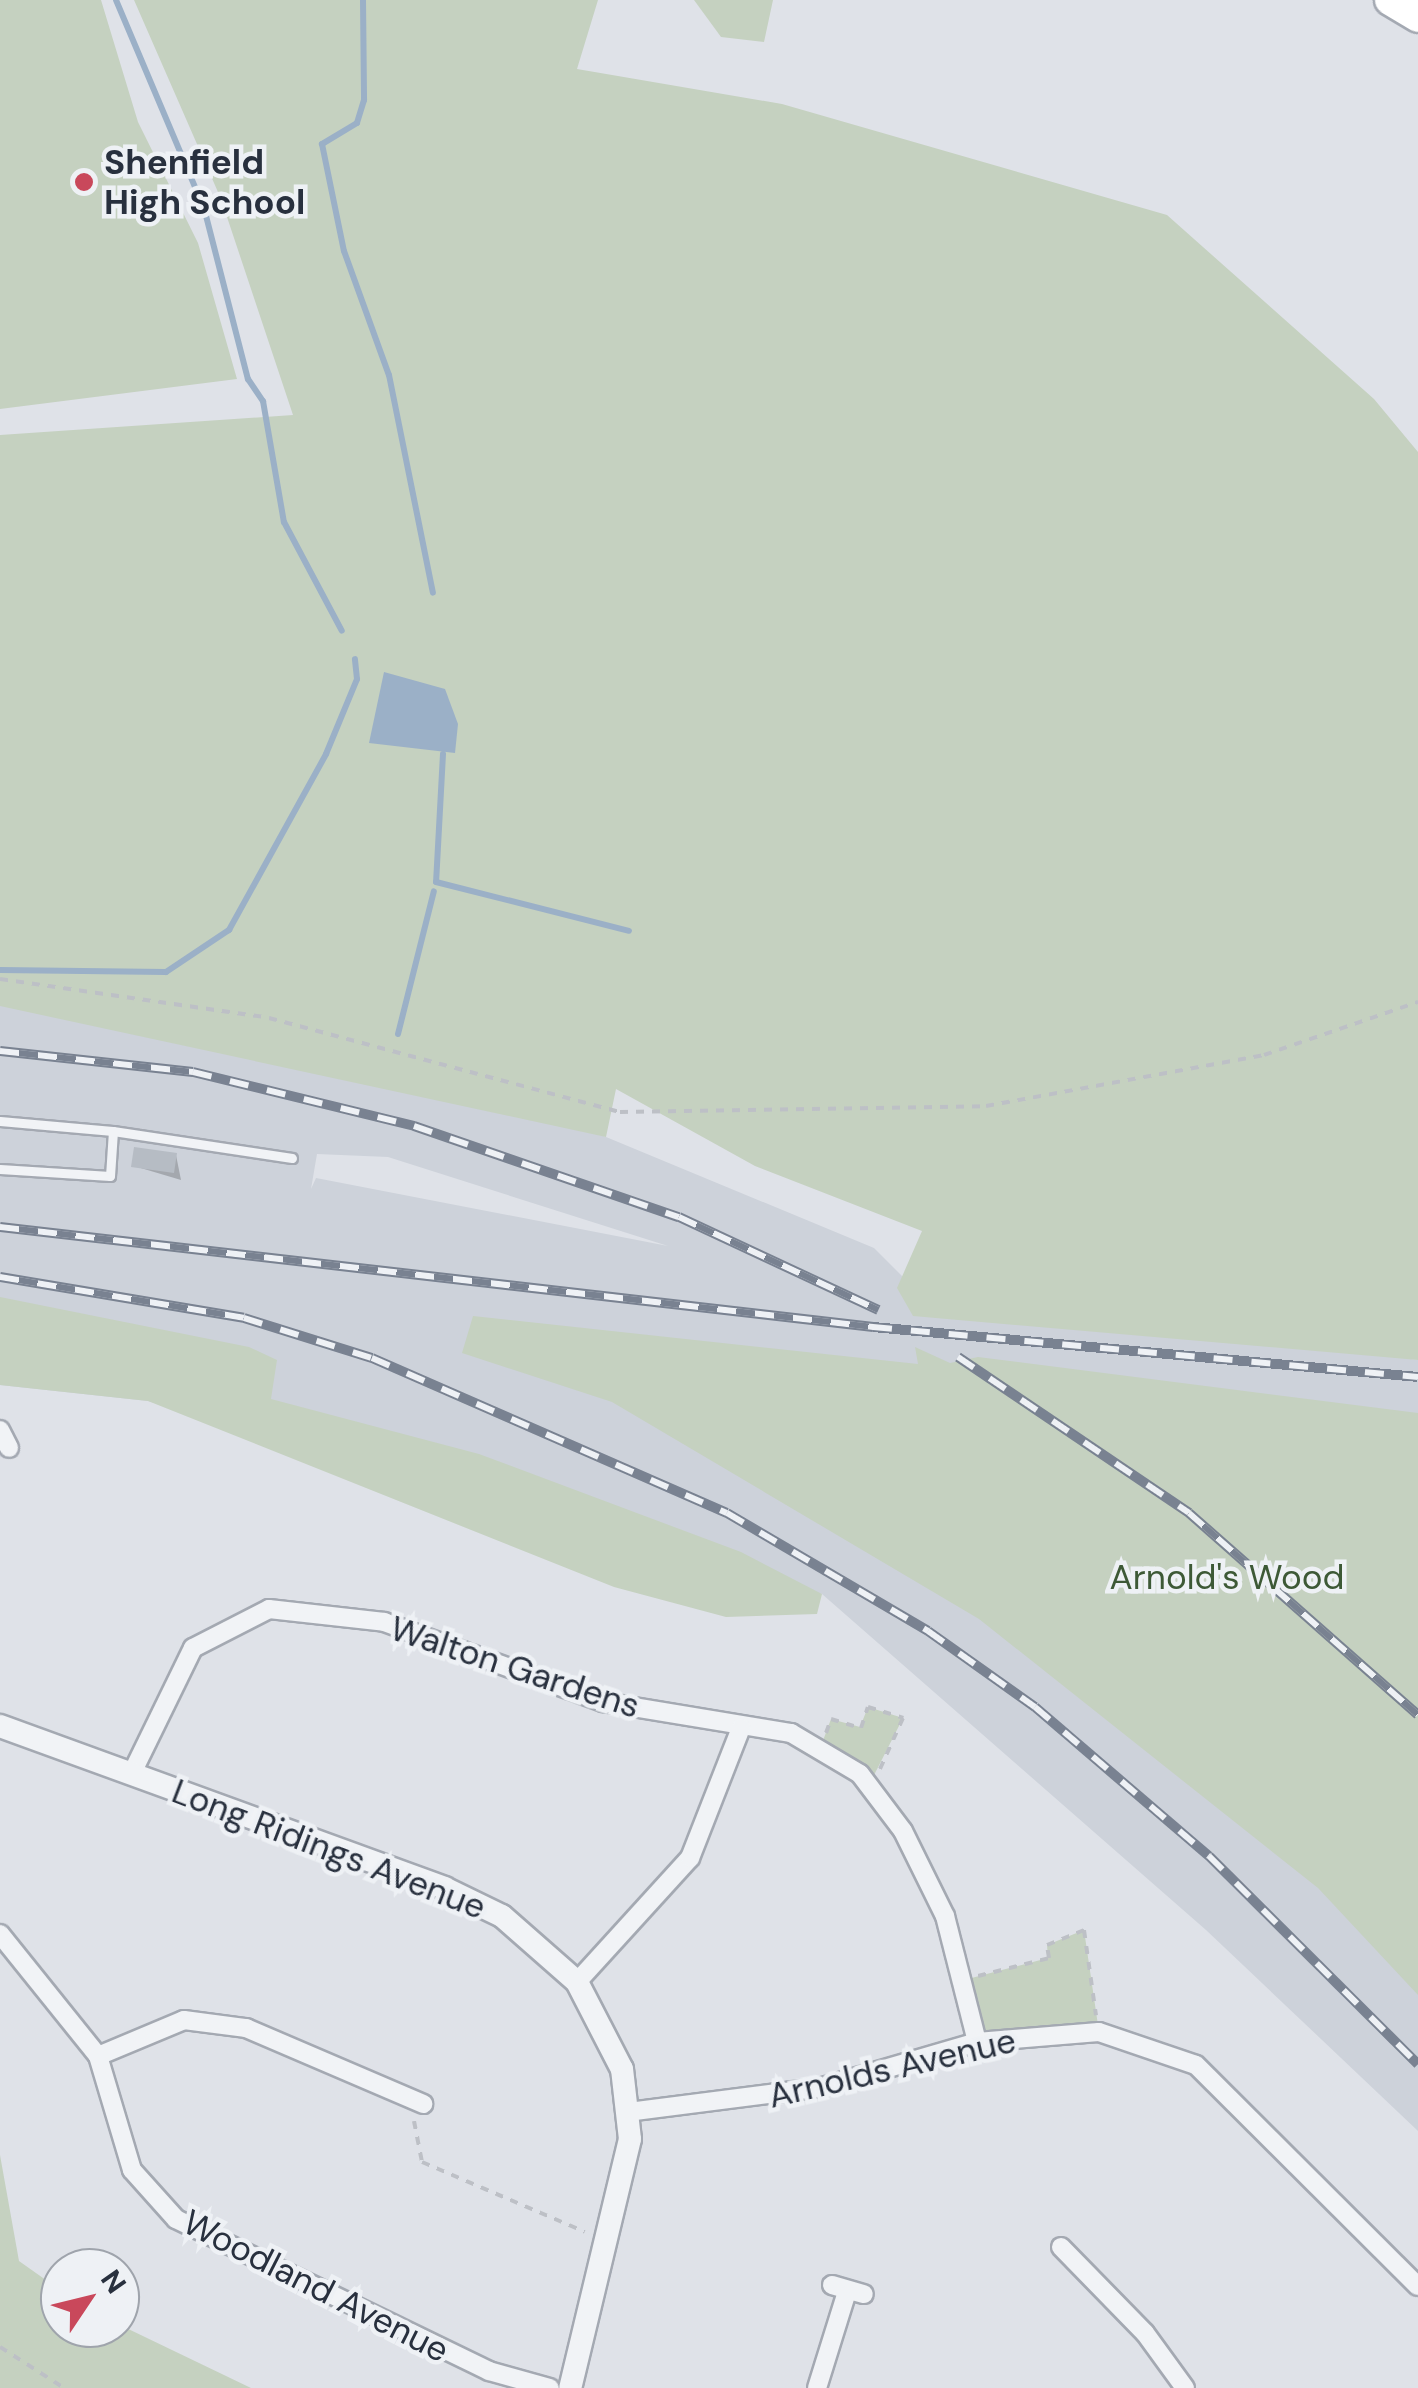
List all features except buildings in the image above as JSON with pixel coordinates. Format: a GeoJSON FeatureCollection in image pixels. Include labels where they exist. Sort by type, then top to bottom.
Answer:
{"type":"FeatureCollection","features":[{"type":"Feature","properties":{"kind":"main road"},"geometry":{"type":"LineString","coordinates":[[1390,0],[1418,16]]}},
{"type":"Feature","properties":{"kind":"street"},"geometry":{"type":"LineString","coordinates":[[0,1430],[9,1448]]}},
{"type":"Feature","properties":{"kind":"street","name":"Walton Gardens"},"geometry":{"type":"LineString","coordinates":[[132,1773],[193,1648],[270,1610],[384,1622],[604,1702],[821,1746],[868,1785],[924,1868],[964,1980],[977,2042]]}},
{"type":"Feature","properties":{"kind":"street","name":"Long Ridings Avenue"},"geometry":{"type":"LineString","coordinates":[[0,1726],[444,1888],[502,1916],[578,1982],[604,2020],[628,2112],[608,2242],[570,2388]]}},
{"type":"Feature","properties":{"kind":"street"},"geometry":{"type":"LineString","coordinates":[[578,1982],[690,1858],[717,1809],[741,1728]]}},
{"type":"Feature","properties":{"kind":"street","name":"Woodland Avenue"},"geometry":{"type":"LineString","coordinates":[[0,1934],[98,2056],[132,2170],[176,2219],[489,2372],[550,2388]]}},
{"type":"Feature","properties":{"kind":"street"},"geometry":{"type":"LineString","coordinates":[[98,2056],[184,2020],[246,2028],[423,2104]]}},
{"type":"Feature","properties":{"kind":"street","name":"Arnolds Avenue"},"geometry":{"type":"LineString","coordinates":[[628,2112],[824,2087],[977,2042],[1098,2032],[1196,2065],[1418,2286]]}},
{"type":"Feature","properties":{"kind":"street"},"geometry":{"type":"LineString","coordinates":[[1060,2247],[1146,2333],[1184,2388]]}},
{"type":"Feature","properties":{"kind":"street"},"geometry":{"type":"LineString","coordinates":[[817,2388],[847,2291]]}},
{"type":"Feature","properties":{"kind":"lane"},"geometry":{"type":"LineString","coordinates":[[0,1121],[113,1132],[292,1158]]}},
{"type":"Feature","properties":{"kind":"lane"},"geometry":{"type":"LineString","coordinates":[[0,1169],[110,1176],[113,1132]]}},
{"type":"Feature","properties":{"kind":"path"},"geometry":{"type":"LineString","coordinates":[[0,979],[269,1018],[620,1112],[986,1106],[1264,1055],[1418,1002]]}},
{"type":"Feature","properties":{"kind":"path"},"geometry":{"type":"LineString","coordinates":[[821,1746],[832,1719],[860,1728],[868,1707],[903,1718],[868,1785]]}},
{"type":"Feature","properties":{"kind":"path"},"geometry":{"type":"LineString","coordinates":[[964,1980],[1049,1958],[1047,1946],[1084,1930],[1098,2032]]}},
{"type":"Feature","properties":{"kind":"path"},"geometry":{"type":"LineString","coordinates":[[423,2104],[412,2126],[422,2162],[608,2242]]}},
{"type":"Feature","properties":{"kind":"path"},"geometry":{"type":"LineString","coordinates":[[0,2347],[64,2388]]}},
{"type":"Feature","properties":{"kind":"shaded area"},"geometry":{"type":"Polygon","coordinates":[[[0,985],[512,1098],[874,1248],[913,1287],[1418,1360],[1418,2131],[1206,1930],[822,1594],[148,1401],[0,1385],[0,985]],[[317,1154],[311,1189],[316,1178],[668,1246],[388,1157],[317,1154]]]}},
{"type":"Feature","properties":{"kind":"green space","name":"Shenfield High School"},"geometry":{"type":"Polygon","coordinates":[[[0,0],[101,0],[138,122],[198,243],[237,379],[0,409],[0,0]]]}},
{"type":"Feature","properties":{"kind":"green space"},"geometry":{"type":"Polygon","coordinates":[[[134,0],[598,0],[577,69],[782,104],[1167,215],[1374,399],[1418,452],[1418,1360],[913,1316],[897,1288],[922,1231],[755,1166],[616,1089],[606,1137],[0,1006],[0,435],[293,415],[221,199],[134,0]]]}},
{"type":"Feature","properties":{"kind":"green space"},"geometry":{"type":"Polygon","coordinates":[[[694,0],[773,0],[764,42],[721,37],[694,0]]]}},
{"type":"Feature","properties":{"kind":"green space"},"geometry":{"type":"Polygon","coordinates":[[[0,1297],[249,1347],[277,1360],[271,1399],[479,1454],[741,1552],[822,1594],[817,1614],[726,1617],[614,1587],[148,1401],[0,1385],[0,1297]]]}},
{"type":"Feature","properties":{"kind":"green space","name":"Arnold's Wood"},"geometry":{"type":"Polygon","coordinates":[[[473,1316],[918,1364],[915,1347],[950,1363],[978,1357],[1418,1413],[1418,1995],[1318,1888],[979,1619],[612,1402],[462,1353],[473,1316]]]}},
{"type":"Feature","properties":{"kind":"green space"},"geometry":{"type":"Polygon","coordinates":[[[868,1707],[903,1718],[869,1785],[821,1746],[831,1719],[860,1727],[868,1707]]]}},
{"type":"Feature","properties":{"kind":"green space"},"geometry":{"type":"Polygon","coordinates":[[[1084,1930],[1099,2032],[977,2042],[964,1980],[1048,1958],[1047,1945],[1084,1930]]]}},
{"type":"Feature","properties":{"kind":"green space"},"geometry":{"type":"Polygon","coordinates":[[[0,2155],[19,2261],[40,2276],[40,2348],[140,2348],[140,2335],[251,2388],[0,2388],[0,2155]]]}},
{"type":"Feature","properties":{"kind":"water"},"geometry":{"type":"Polygon","coordinates":[[[384,672],[445,689],[458,724],[455,753],[369,743],[384,672]]]}},
{"type":"Feature","properties":{"kind":"waterway"},"geometry":{"type":"LineString","coordinates":[[116,0],[204,208],[248,379],[263,401],[284,522],[342,631]]}},
{"type":"Feature","properties":{"kind":"waterway"},"geometry":{"type":"LineString","coordinates":[[363,0],[364,100],[357,123],[322,144],[344,251],[389,375],[433,593]]}},
{"type":"Feature","properties":{"kind":"waterway"},"geometry":{"type":"LineString","coordinates":[[0,970],[166,972],[229,930],[326,754],[357,679],[355,659]]}},
{"type":"Feature","properties":{"kind":"waterway"},"geometry":{"type":"LineString","coordinates":[[443,754],[436,882],[629,931]]}},
{"type":"Feature","properties":{"kind":"waterway"},"geometry":{"type":"LineString","coordinates":[[398,1034],[434,891]]}},
{"type":"Feature","properties":{"kind":"railway"},"geometry":{"type":"LineString","coordinates":[[0,1051],[193,1072],[414,1126],[679,1217],[878,1310]]}},
{"type":"Feature","properties":{"kind":"railway"},"geometry":{"type":"LineString","coordinates":[[0,1227],[873,1327],[1418,1377]]}},
{"type":"Feature","properties":{"kind":"railway"},"geometry":{"type":"LineString","coordinates":[[0,1277],[244,1318],[372,1358],[727,1513],[928,1631],[1035,1707],[1209,1856],[1418,2064]]}},
{"type":"Feature","properties":{"kind":"railway"},"geometry":{"type":"LineString","coordinates":[[958,1357],[1189,1513],[1418,1715]]}},
{"type":"Feature","properties":{"kind":"place","name":"Shenfield High School"},"geometry":{"type":"Point","coordinates":[84,182]}}]}
